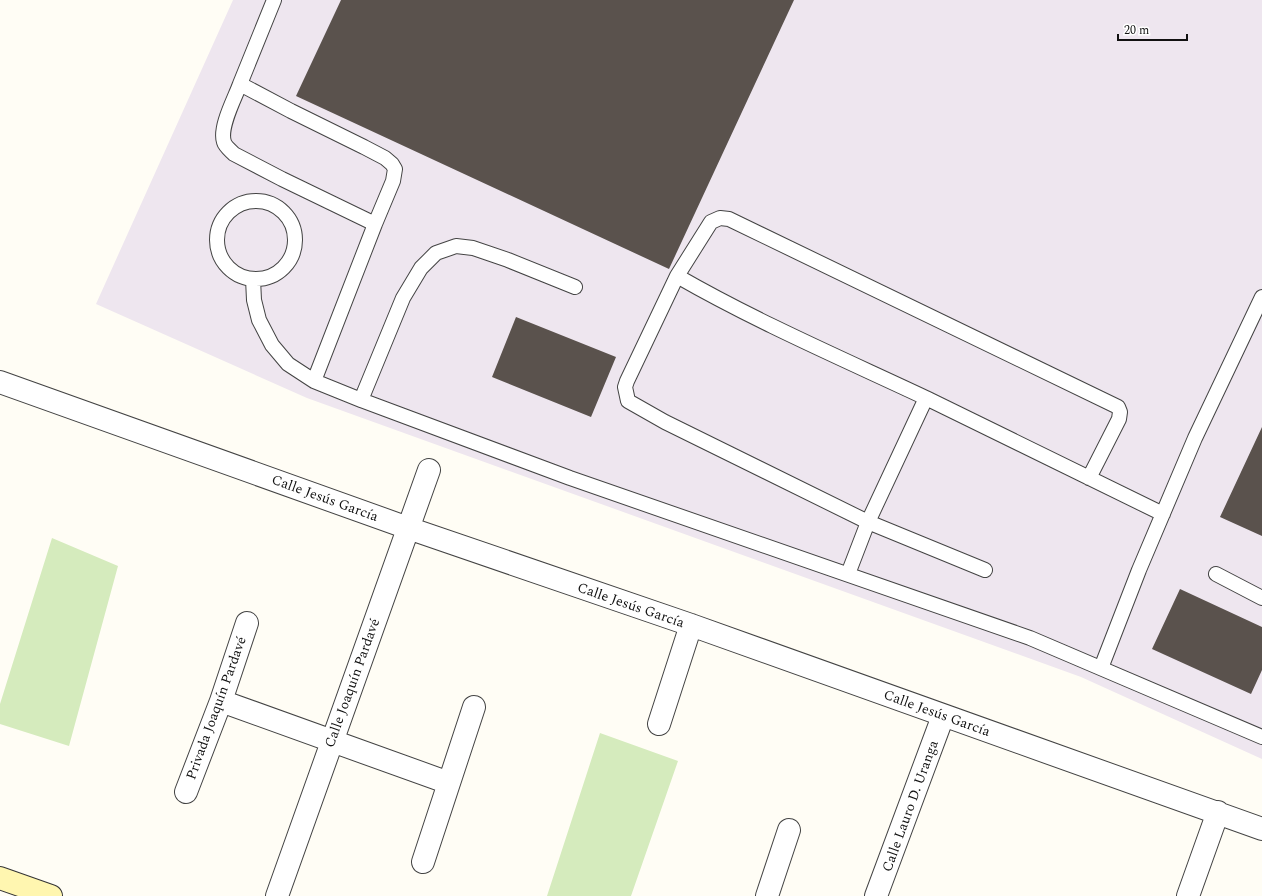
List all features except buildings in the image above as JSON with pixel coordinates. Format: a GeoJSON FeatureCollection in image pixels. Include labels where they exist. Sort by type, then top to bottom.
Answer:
{"type":"FeatureCollection","features":[{"type":"Feature","properties":{"kind":"street","name":"Calle Jesús García"},"geometry":{"type":"LineString","coordinates":[[0,382],[408,528],[691,625],[943,716],[1218,812],[1262,829]]}},
{"type":"Feature","properties":{"kind":"street","name":"Calle Joaquín Pardavé"},"geometry":{"type":"LineString","coordinates":[[277,896],[429,470]]}},
{"type":"Feature","properties":{"kind":"street","name":"Privada Joaquín Pardavé"},"geometry":{"type":"LineString","coordinates":[[186,792],[221,701],[247,623]]}},
{"type":"Feature","properties":{"kind":"street"},"geometry":{"type":"LineString","coordinates":[[659,724],[691,625]]}},
{"type":"Feature","properties":{"kind":"street"},"geometry":{"type":"LineString","coordinates":[[221,701],[449,783]]}},
{"type":"Feature","properties":{"kind":"street"},"geometry":{"type":"LineString","coordinates":[[423,862],[474,707]]}},
{"type":"Feature","properties":{"kind":"street","name":"Calle Lauro D. Uranga"},"geometry":{"type":"LineString","coordinates":[[876,896],[943,716]]}},
{"type":"Feature","properties":{"kind":"street"},"geometry":{"type":"LineString","coordinates":[[1188,896],[1218,812]]}},
{"type":"Feature","properties":{"kind":"street"},"geometry":{"type":"LineString","coordinates":[[767,896],[789,830]]}},
{"type":"Feature","properties":{"kind":"street"},"geometry":{"type":"LineString","coordinates":[[0,878],[26,892],[51,896]]}},
{"type":"Feature","properties":{"kind":"lane"},"geometry":{"type":"LineString","coordinates":[[274,0],[224,126],[224,143],[234,154],[375,224]]}},
{"type":"Feature","properties":{"kind":"lane"},"geometry":{"type":"LineString","coordinates":[[240,84],[364,147],[392,164],[395,169],[393,181],[314,381]]}},
{"type":"Feature","properties":{"kind":"lane"},"geometry":{"type":"LineString","coordinates":[[258,200],[270,202],[280,208],[288,216],[296,237],[291,258],[284,267],[275,274],[264,278],[253,279],[242,277],[232,271],[224,263],[219,254],[216,242],[217,231],[221,220],[228,212],[237,205],[247,201],[258,200]]}},
{"type":"Feature","properties":{"kind":"lane"},"geometry":{"type":"LineString","coordinates":[[985,570],[868,522],[672,425],[628,401],[625,387],[627,381],[677,276],[711,222],[720,218],[729,219],[1118,407],[1120,412],[1119,419],[1089,478]]}},
{"type":"Feature","properties":{"kind":"lane"},"geometry":{"type":"LineString","coordinates":[[361,400],[403,298],[421,268],[436,253],[456,246],[473,248],[508,260],[575,287]]}},
{"type":"Feature","properties":{"kind":"lane"},"geometry":{"type":"LineString","coordinates":[[677,276],[712,296],[926,398],[1163,514]]}},
{"type":"Feature","properties":{"kind":"lane"},"geometry":{"type":"LineString","coordinates":[[253,279],[254,300],[259,320],[272,345],[288,364],[314,381],[570,478],[1030,638],[1262,736]]}},
{"type":"Feature","properties":{"kind":"lane"},"geometry":{"type":"LineString","coordinates":[[1102,668],[1139,570],[1195,438],[1262,297]]}},
{"type":"Feature","properties":{"kind":"lane"},"geometry":{"type":"LineString","coordinates":[[848,574],[868,522],[926,398]]}},
{"type":"Feature","properties":{"kind":"lane"},"geometry":{"type":"LineString","coordinates":[[1216,574],[1262,598]]}},
{"type":"Feature","properties":{"kind":"shaded area"},"geometry":{"type":"Polygon","coordinates":[[[233,0],[1262,0],[1262,759],[1081,677],[307,398],[96,304],[233,0]]]}},
{"type":"Feature","properties":{"kind":"green space"},"geometry":{"type":"Polygon","coordinates":[[[52,538],[118,566],[69,746],[0,724],[0,704],[52,538]]]}},
{"type":"Feature","properties":{"kind":"green space"},"geometry":{"type":"Polygon","coordinates":[[[600,733],[678,761],[631,896],[547,896],[600,733]]]}}]}
